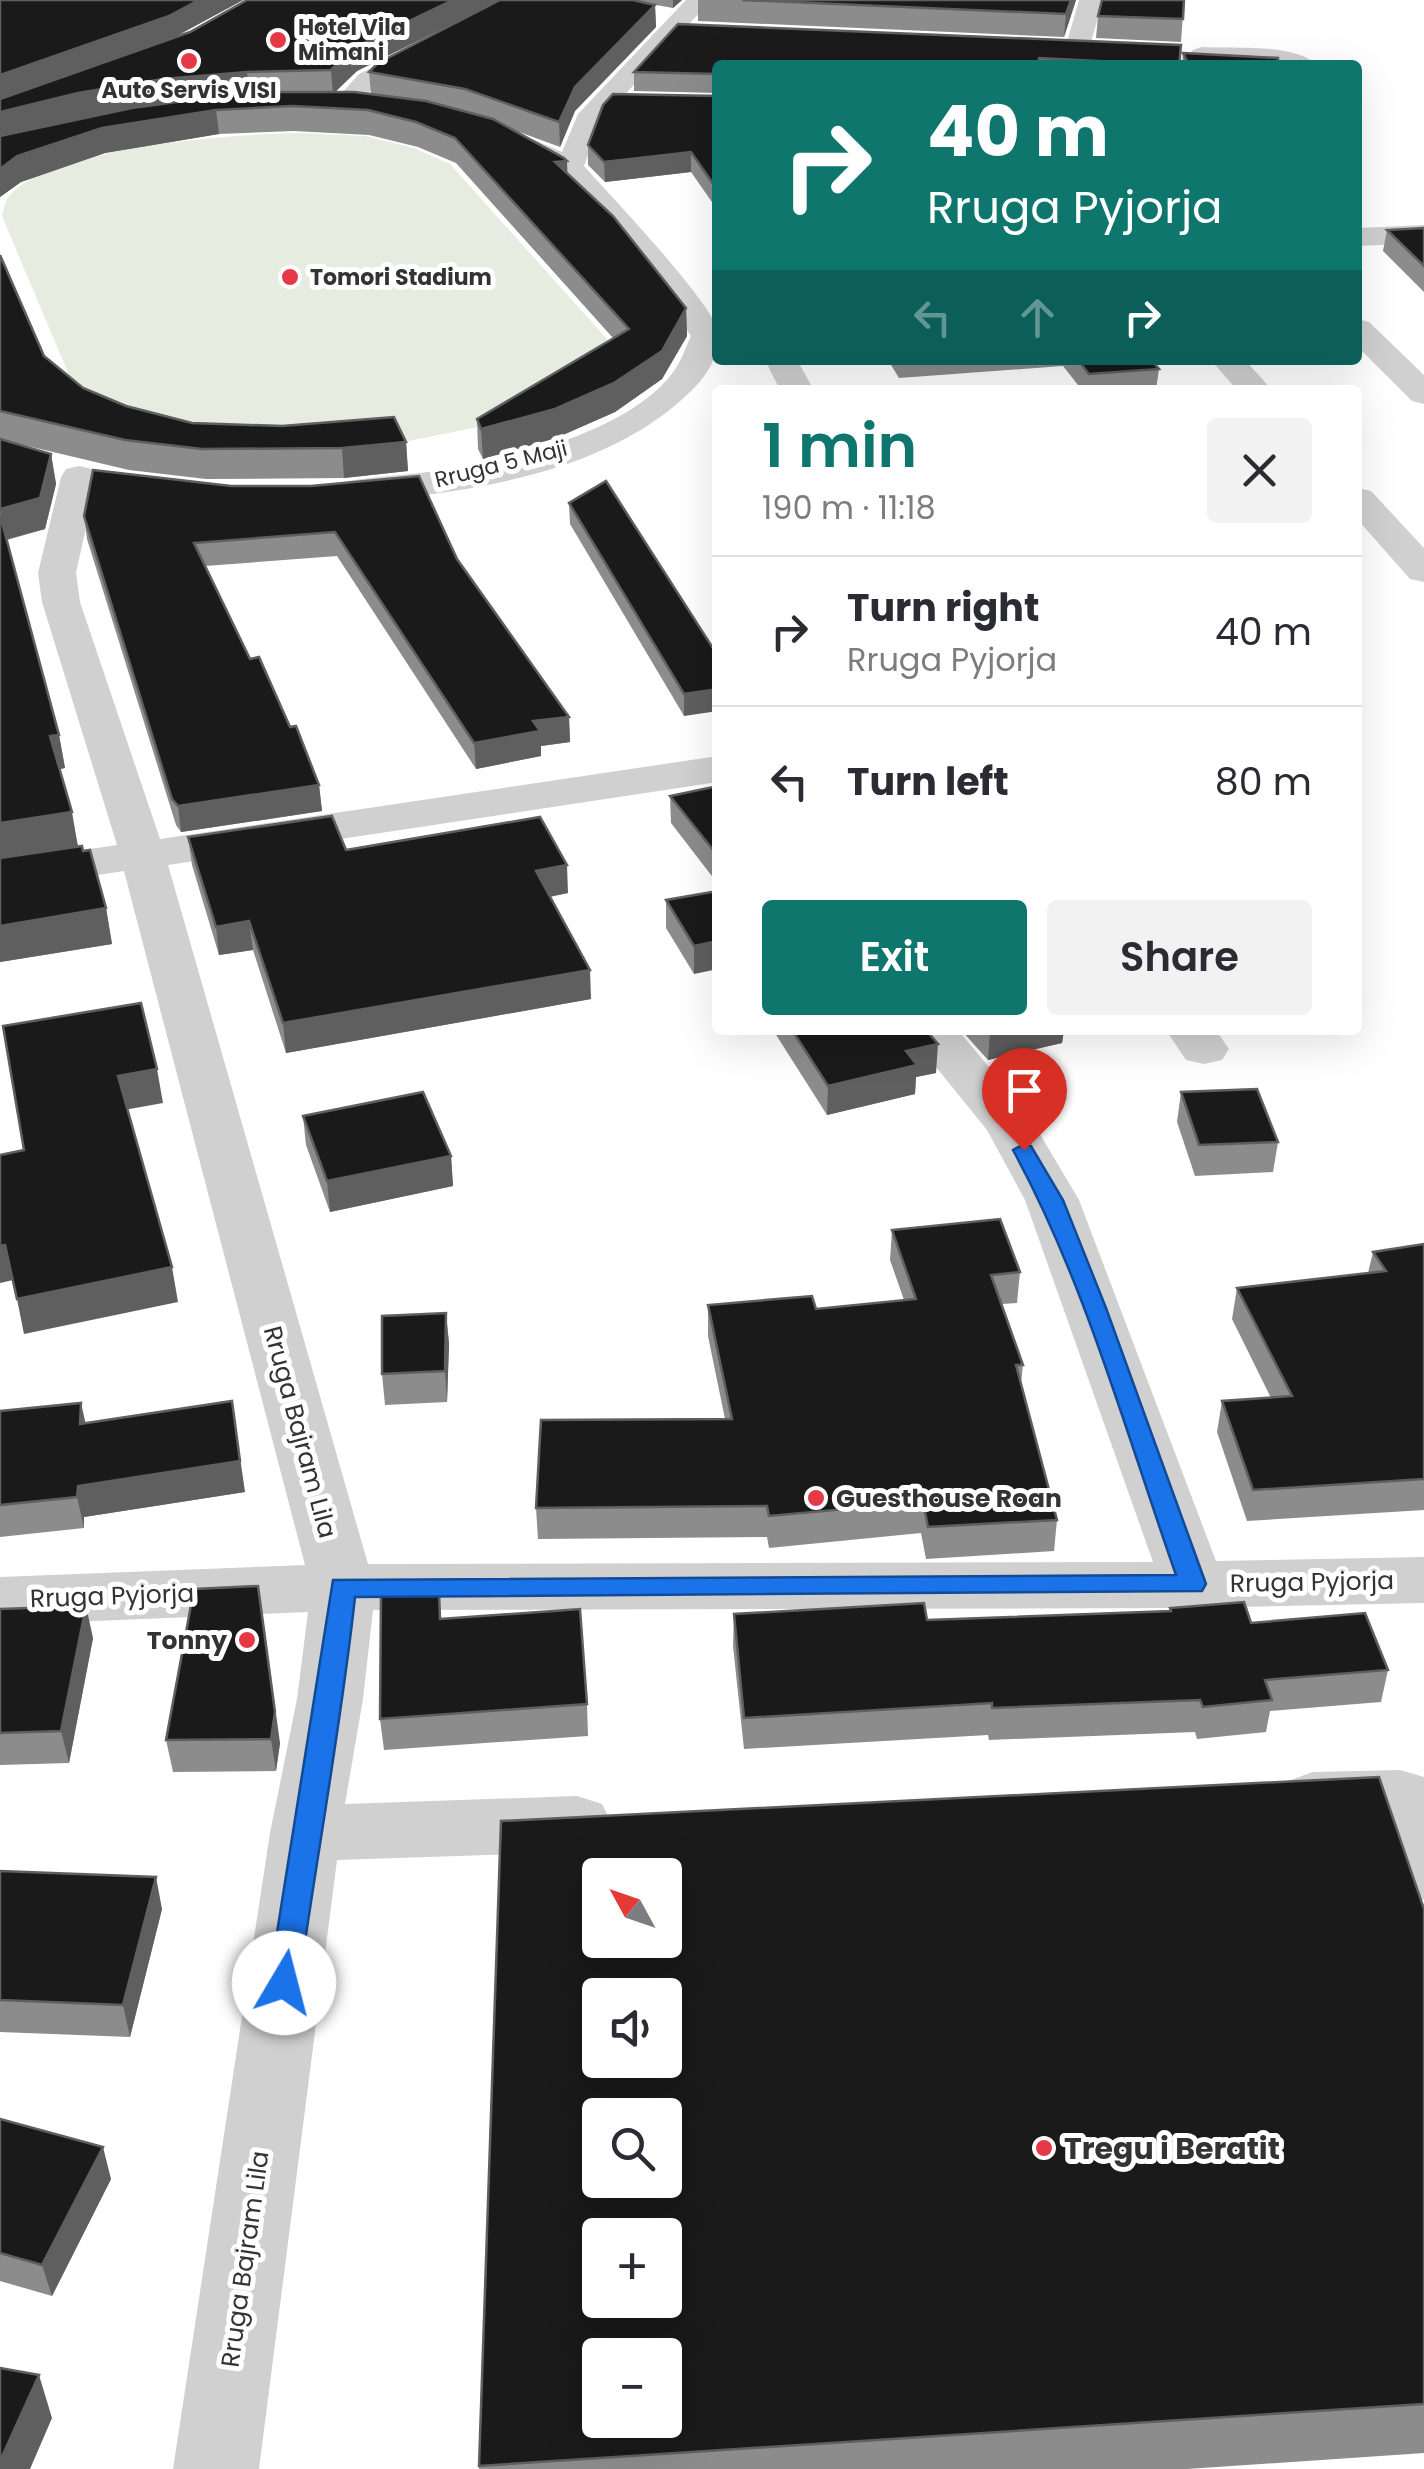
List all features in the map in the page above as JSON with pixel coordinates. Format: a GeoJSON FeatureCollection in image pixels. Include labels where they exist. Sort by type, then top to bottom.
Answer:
{"type":"FeatureCollection","features":[{"type":"Feature","properties":{"kind":"street"},"geometry":{"type":"LineString","coordinates":[[391,111],[329,107],[368,78],[527,0]]}},
{"type":"Feature","properties":{"kind":"street"},"geometry":{"type":"LineString","coordinates":[[570,167],[587,120],[699,0]]}},
{"type":"Feature","properties":{"kind":"street"},"geometry":{"type":"LineString","coordinates":[[1078,49],[1091,0]]}},
{"type":"Feature","properties":{"kind":"street"},"geometry":{"type":"LineString","coordinates":[[646,14],[678,26],[712,32]]}},
{"type":"Feature","properties":{"kind":"street"},"geometry":{"type":"LineString","coordinates":[[1174,54],[1266,60]]}},
{"type":"Feature","properties":{"kind":"street"},"geometry":{"type":"LineString","coordinates":[[605,101],[643,102]]}},
{"type":"Feature","properties":{"kind":"street","name":"Rruga 5 Maji"},"geometry":{"type":"LineString","coordinates":[[323,494],[404,486],[524,463],[590,440],[652,410],[691,375],[703,354],[707,336],[664,276],[570,167],[509,136],[463,124]]}},
{"type":"Feature","properties":{"kind":"street"},"geometry":{"type":"LineString","coordinates":[[1362,237],[1424,234]]}},
{"type":"Feature","properties":{"kind":"street"},"geometry":{"type":"LineString","coordinates":[[664,276],[700,274]]}},
{"type":"Feature","properties":{"kind":"street"},"geometry":{"type":"LineString","coordinates":[[1362,333],[1424,394]]}},
{"type":"Feature","properties":{"kind":"street"},"geometry":{"type":"LineString","coordinates":[[1233,365],[1251,385]]}},
{"type":"Feature","properties":{"kind":"street"},"geometry":{"type":"LineString","coordinates":[[652,410],[701,407]]}},
{"type":"Feature","properties":{"kind":"street","name":"Rruga Bajram Lila"},"geometry":{"type":"LineString","coordinates":[[79,476],[57,573],[62,602],[143,856],[342,1587],[330,1699],[305,1834],[216,2469]]}},
{"type":"Feature","properties":{"kind":"street"},"geometry":{"type":"LineString","coordinates":[[1362,503],[1424,570]]}},
{"type":"Feature","properties":{"kind":"street"},"geometry":{"type":"LineString","coordinates":[[0,876],[712,771]]}},
{"type":"Feature","properties":{"kind":"street"},"geometry":{"type":"LineString","coordinates":[[935,1035],[1010,1126],[1052,1200],[1192,1584]]}},
{"type":"Feature","properties":{"kind":"street","name":"Rruga Pyjorja"},"geometry":{"type":"LineString","coordinates":[[0,1601],[342,1587],[1424,1580]]}},
{"type":"Feature","properties":{"kind":"street"},"geometry":{"type":"LineString","coordinates":[[1260,1802],[1400,1797],[1424,1871]]}},
{"type":"Feature","properties":{"kind":"street"},"geometry":{"type":"LineString","coordinates":[[305,1834],[644,1822]]}},
{"type":"Feature","properties":{"kind":"shaded area","name":"Tomori Stadium"},"geometry":{"type":"Polygon","coordinates":[[[296,133],[365,136],[414,148],[450,164],[607,339],[601,358],[545,403],[473,428],[389,445],[284,453],[77,394],[2,216],[8,197],[33,178],[104,154],[189,141],[296,133]]]}},
{"type":"Feature","properties":{"kind":"building"},"geometry":{"type":"Polygon","coordinates":[[[0,0],[199,0],[169,16],[0,75],[0,0]]]}},
{"type":"Feature","properties":{"kind":"building"},"geometry":{"type":"Polygon","coordinates":[[[247,0],[453,0],[355,47],[331,70],[163,79],[78,93],[0,112],[0,99],[190,32],[247,0]]]}},
{"type":"Feature","properties":{"kind":"building"},"geometry":{"type":"Polygon","coordinates":[[[500,0],[633,0],[655,5],[575,87],[559,122],[465,89],[369,72],[378,63],[500,0]]]}},
{"type":"Feature","properties":{"kind":"building"},"geometry":{"type":"Polygon","coordinates":[[[742,0],[1071,0],[1066,14],[742,0]]]}},
{"type":"Feature","properties":{"kind":"building"},"geometry":{"type":"Polygon","coordinates":[[[1102,0],[1184,0],[1183,19],[1098,16],[1102,0]]]}},
{"type":"Feature","properties":{"kind":"building"},"geometry":{"type":"Polygon","coordinates":[[[678,24],[1181,45],[1180,60],[712,60],[712,74],[634,72],[678,24]]]}},
{"type":"Feature","properties":{"kind":"building"},"geometry":{"type":"Polygon","coordinates":[[[1183,53],[1278,58],[1278,60],[1186,60],[1183,53]]]}},
{"type":"Feature","properties":{"kind":"building"},"geometry":{"type":"Polygon","coordinates":[[[280,92],[354,92],[426,101],[493,119],[564,158],[567,161],[555,162],[613,216],[686,308],[662,351],[614,383],[555,409],[481,429],[477,419],[629,329],[455,138],[416,122],[368,110],[292,106],[216,110],[102,128],[17,156],[0,169],[0,136],[132,108],[280,92]]]}},
{"type":"Feature","properties":{"kind":"building"},"geometry":{"type":"Polygon","coordinates":[[[613,94],[712,96],[712,182],[691,152],[604,162],[588,145],[603,105],[613,94]]]}},
{"type":"Feature","properties":{"kind":"building"},"geometry":{"type":"Polygon","coordinates":[[[1424,228],[1424,266],[1387,230],[1424,228]]]}},
{"type":"Feature","properties":{"kind":"building"},"geometry":{"type":"Polygon","coordinates":[[[0,255],[44,356],[83,388],[126,406],[192,423],[282,426],[394,417],[406,442],[342,448],[202,449],[125,440],[0,411],[0,255]]]}},
{"type":"Feature","properties":{"kind":"building"},"geometry":{"type":"Polygon","coordinates":[[[1082,365],[1155,365],[1159,369],[1089,374],[1082,365]]]}},
{"type":"Feature","properties":{"kind":"building"},"geometry":{"type":"Polygon","coordinates":[[[0,439],[51,454],[40,498],[0,509],[0,439]]]}},
{"type":"Feature","properties":{"kind":"building"},"geometry":{"type":"Polygon","coordinates":[[[93,470],[231,486],[311,486],[419,476],[457,559],[569,717],[533,721],[540,731],[474,743],[335,532],[194,543],[250,659],[259,657],[290,727],[296,726],[319,785],[178,806],[172,799],[84,516],[93,470]]]}},
{"type":"Feature","properties":{"kind":"building"},"geometry":{"type":"Polygon","coordinates":[[[606,481],[712,647],[712,690],[684,694],[569,503],[606,481]]]}},
{"type":"Feature","properties":{"kind":"building"},"geometry":{"type":"Polygon","coordinates":[[[0,515],[59,735],[50,736],[72,812],[0,823],[0,515]]]}},
{"type":"Feature","properties":{"kind":"building"},"geometry":{"type":"Polygon","coordinates":[[[712,787],[712,848],[670,796],[712,787]]]}},
{"type":"Feature","properties":{"kind":"building"},"geometry":{"type":"Polygon","coordinates":[[[332,816],[346,850],[540,817],[567,865],[536,871],[590,970],[283,1023],[249,921],[216,927],[188,837],[332,816]]]}},
{"type":"Feature","properties":{"kind":"building"},"geometry":{"type":"Polygon","coordinates":[[[82,846],[83,851],[90,850],[106,908],[0,926],[0,858],[82,846]]]}},
{"type":"Feature","properties":{"kind":"building"},"geometry":{"type":"Polygon","coordinates":[[[712,892],[712,942],[694,946],[666,900],[712,892]]]}},
{"type":"Feature","properties":{"kind":"building"},"geometry":{"type":"Polygon","coordinates":[[[141,1003],[157,1069],[118,1076],[172,1267],[17,1299],[5,1245],[0,1246],[0,1155],[24,1150],[3,1026],[141,1003]]]}},
{"type":"Feature","properties":{"kind":"building"},"geometry":{"type":"Polygon","coordinates":[[[795,1035],[930,1035],[938,1044],[906,1051],[917,1065],[828,1086],[795,1035]]]}},
{"type":"Feature","properties":{"kind":"building"},"geometry":{"type":"Polygon","coordinates":[[[1257,1089],[1278,1142],[1199,1145],[1181,1092],[1257,1089]]]}},
{"type":"Feature","properties":{"kind":"building"},"geometry":{"type":"Polygon","coordinates":[[[423,1092],[451,1156],[327,1181],[303,1116],[423,1092]]]}},
{"type":"Feature","properties":{"kind":"building"},"geometry":{"type":"Polygon","coordinates":[[[1000,1219],[1020,1272],[991,1275],[1023,1365],[1016,1365],[1057,1520],[928,1527],[923,1502],[769,1516],[767,1506],[536,1508],[541,1420],[732,1419],[708,1305],[812,1296],[816,1309],[916,1299],[892,1230],[1000,1219]]]}},
{"type":"Feature","properties":{"kind":"building"},"geometry":{"type":"Polygon","coordinates":[[[1424,1244],[1424,1479],[1253,1490],[1222,1401],[1292,1396],[1237,1288],[1386,1271],[1373,1252],[1424,1244]]]}},
{"type":"Feature","properties":{"kind":"building"},"geometry":{"type":"Polygon","coordinates":[[[446,1313],[445,1371],[382,1374],[382,1316],[446,1313]]]}},
{"type":"Feature","properties":{"kind":"building"},"geometry":{"type":"Polygon","coordinates":[[[232,1401],[240,1461],[78,1486],[77,1497],[0,1505],[0,1411],[81,1403],[80,1424],[232,1401]]]}},
{"type":"Feature","properties":{"kind":"building"},"geometry":{"type":"Polygon","coordinates":[[[258,1586],[275,1712],[271,1739],[166,1740],[194,1589],[258,1586]]]}},
{"type":"Feature","properties":{"kind":"building"},"geometry":{"type":"Polygon","coordinates":[[[439,1591],[440,1619],[580,1609],[587,1704],[380,1719],[381,1595],[439,1591]]]}},
{"type":"Feature","properties":{"kind":"building"},"geometry":{"type":"Polygon","coordinates":[[[1244,1602],[1251,1623],[1365,1613],[1388,1670],[1265,1680],[1272,1700],[1203,1707],[1200,1700],[992,1708],[992,1703],[744,1718],[734,1614],[924,1603],[927,1620],[1171,1611],[1170,1608],[1244,1602]]]}},
{"type":"Feature","properties":{"kind":"building"},"geometry":{"type":"Polygon","coordinates":[[[86,1606],[61,1731],[0,1733],[0,1609],[86,1606]]]}},
{"type":"Feature","properties":{"kind":"building","name":"Tregu i Beratit"},"geometry":{"type":"Polygon","coordinates":[[[1379,1777],[1424,1909],[1424,2404],[479,2466],[501,1821],[1379,1777]]]}},
{"type":"Feature","properties":{"kind":"building"},"geometry":{"type":"Polygon","coordinates":[[[0,1871],[156,1877],[123,2005],[0,2000],[0,1871]]]}},
{"type":"Feature","properties":{"kind":"building"},"geometry":{"type":"Polygon","coordinates":[[[0,2119],[103,2147],[42,2265],[0,2253],[0,2119]]]}},
{"type":"Feature","properties":{"kind":"building"},"geometry":{"type":"Polygon","coordinates":[[[0,2368],[39,2375],[0,2461],[0,2368]]]}},
{"type":"Feature","properties":{"kind":"place","name":"Hotel Vila Mimani"},"geometry":{"type":"Point","coordinates":[278,40]}},
{"type":"Feature","properties":{"kind":"place","name":"Auto Servis VISI"},"geometry":{"type":"Point","coordinates":[189,61]}},
{"type":"Feature","properties":{"kind":"place","name":"Tomori Stadium"},"geometry":{"type":"Point","coordinates":[290,277]}},
{"type":"Feature","properties":{"kind":"place","name":"Guesthouse Roan"},"geometry":{"type":"Point","coordinates":[816,1498]}},
{"type":"Feature","properties":{"kind":"place","name":"Tonny"},"geometry":{"type":"Point","coordinates":[247,1640]}},
{"type":"Feature","properties":{"kind":"place","name":"Tregu i Beratit"},"geometry":{"type":"Point","coordinates":[1044,2148]}},
{"type":"Feature","properties":{"kind":"route"},"geometry":{"type":"LineString","coordinates":[[284,1983],[305,1834],[330,1699],[342,1587],[1192,1584],[1094,1308],[1052,1200],[1024,1150]]}}]}
